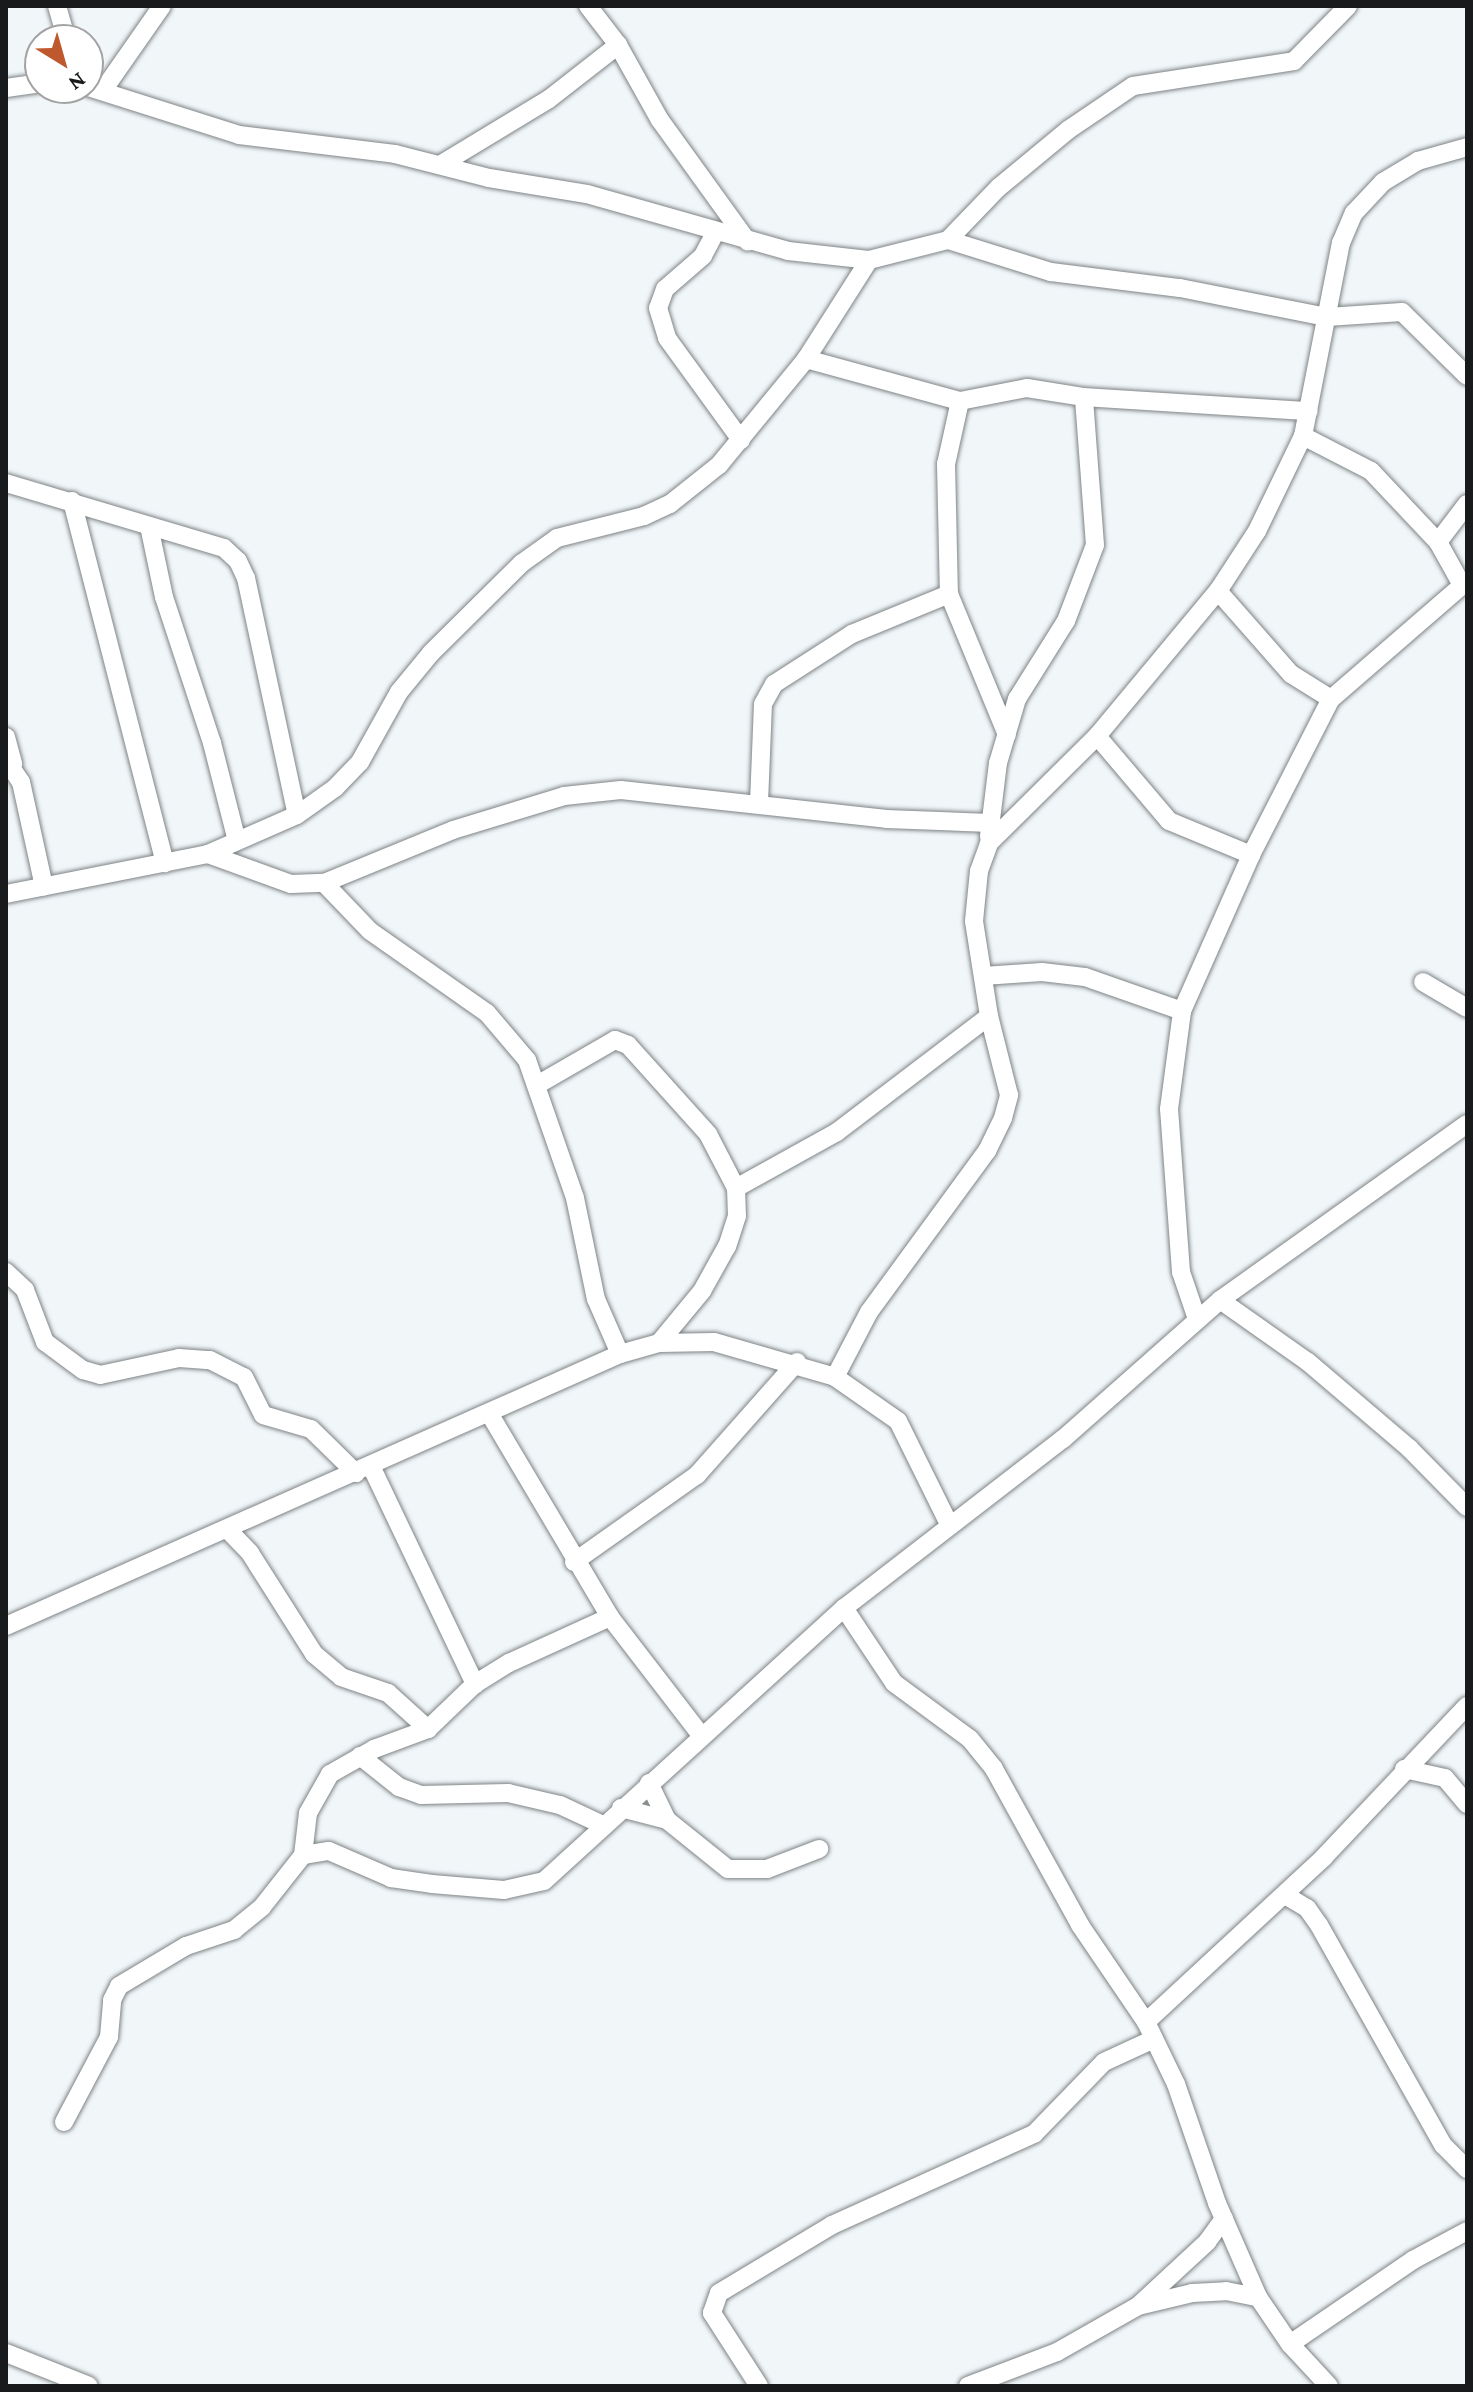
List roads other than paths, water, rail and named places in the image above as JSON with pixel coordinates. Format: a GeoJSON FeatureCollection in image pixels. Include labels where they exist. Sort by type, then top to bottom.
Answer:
{"type":"FeatureCollection","features":[{"type":"Feature","properties":{"kind":"street"},"geometry":{"type":"LineString","coordinates":[[104,78],[162,6]]}},
{"type":"Feature","properties":{"kind":"street"},"geometry":{"type":"LineString","coordinates":[[588,6],[618,45],[660,120],[748,242]]}},
{"type":"Feature","properties":{"kind":"street"},"geometry":{"type":"LineString","coordinates":[[104,91],[239,135],[395,154],[587,194],[748,242],[869,260],[948,240],[1045,149],[1133,86],[1294,61],[1348,6]]}},
{"type":"Feature","properties":{"kind":"street"},"geometry":{"type":"LineString","coordinates":[[440,165],[549,99],[618,45]]}},
{"type":"Feature","properties":{"kind":"street"},"geometry":{"type":"LineString","coordinates":[[989,843],[1097,736],[1218,591],[1257,531],[1303,436],[1341,243],[1354,213],[1383,182],[1418,161],[1467,147]]}},
{"type":"Feature","properties":{"kind":"street"},"geometry":{"type":"LineString","coordinates":[[715,233],[703,256],[665,289],[658,308],[667,338],[741,440]]}},
{"type":"Feature","properties":{"kind":"street"},"geometry":{"type":"LineString","coordinates":[[948,240],[1051,272],[1238,297],[1327,317],[1405,313],[1467,376]]}},
{"type":"Feature","properties":{"kind":"street"},"geometry":{"type":"LineString","coordinates":[[6,894],[208,854],[297,815],[335,788],[360,762],[399,692],[431,653],[522,563],[557,538],[644,516],[670,504],[741,440],[806,359],[869,260]]}},
{"type":"Feature","properties":{"kind":"street"},"geometry":{"type":"LineString","coordinates":[[806,359],[960,401],[1027,388],[1084,397],[1309,411]]}},
{"type":"Feature","properties":{"kind":"street"},"geometry":{"type":"LineString","coordinates":[[835,1377],[869,1312],[987,1151],[1003,1118],[1009,1095],[989,1016],[974,899],[989,843],[1007,735],[1017,699],[1066,621],[1095,545],[1084,397]]}},
{"type":"Feature","properties":{"kind":"street"},"geometry":{"type":"LineString","coordinates":[[960,401],[946,464],[949,594],[1007,735]]}},
{"type":"Feature","properties":{"kind":"street"},"geometry":{"type":"LineString","coordinates":[[1197,1319],[1181,1272],[1169,1109],[1182,1011],[1251,855],[1331,699],[1464,583],[1438,542],[1364,464],[1303,436]]}},
{"type":"Feature","properties":{"kind":"street"},"geometry":{"type":"LineString","coordinates":[[6,483],[224,548],[238,561],[252,604],[297,815]]}},
{"type":"Feature","properties":{"kind":"street"},"geometry":{"type":"LineString","coordinates":[[72,501],[165,863]]}},
{"type":"Feature","properties":{"kind":"street"},"geometry":{"type":"LineString","coordinates":[[1438,542],[1467,504]]}},
{"type":"Feature","properties":{"kind":"street"},"geometry":{"type":"LineString","coordinates":[[149,526],[164,597],[212,743],[237,841]]}},
{"type":"Feature","properties":{"kind":"street"},"geometry":{"type":"LineString","coordinates":[[1218,591],[1291,674],[1331,699]]}},
{"type":"Feature","properties":{"kind":"street"},"geometry":{"type":"LineString","coordinates":[[759,803],[763,704],[774,684],[852,634],[949,594]]}},
{"type":"Feature","properties":{"kind":"street"},"geometry":{"type":"LineString","coordinates":[[1097,736],[1169,821],[1251,855]]}},
{"type":"Feature","properties":{"kind":"street"},"geometry":{"type":"LineString","coordinates":[[6,737],[44,887]]}},
{"type":"Feature","properties":{"kind":"street"},"geometry":{"type":"LineString","coordinates":[[208,854],[291,884],[324,883],[453,830],[564,796],[621,790],[873,818],[990,823]]}},
{"type":"Feature","properties":{"kind":"street"},"geometry":{"type":"LineString","coordinates":[[324,883],[370,931],[487,1013],[527,1060],[575,1198],[596,1299],[620,1354]]}},
{"type":"Feature","properties":{"kind":"street"},"geometry":{"type":"LineString","coordinates":[[983,976],[1042,972],[1085,977],[1182,1011]]}},
{"type":"Feature","properties":{"kind":"street"},"geometry":{"type":"LineString","coordinates":[[1423,982],[1467,1008]]}},
{"type":"Feature","properties":{"kind":"street"},"geometry":{"type":"LineString","coordinates":[[736,1188],[837,1132],[989,1016]]}},
{"type":"Feature","properties":{"kind":"street"},"geometry":{"type":"LineString","coordinates":[[537,1085],[615,1040],[628,1045],[708,1134],[736,1188],[737,1216],[727,1246],[702,1291],[659,1343]]}},
{"type":"Feature","properties":{"kind":"street"},"geometry":{"type":"LineString","coordinates":[[303,1855],[329,1851],[391,1878],[504,1890],[544,1881],[844,1608],[1063,1439],[1220,1300],[1466,1127]]}},
{"type":"Feature","properties":{"kind":"street"},"geometry":{"type":"LineString","coordinates":[[6,1272],[25,1290],[45,1342],[83,1370],[100,1375],[179,1358],[210,1360],[244,1377],[263,1415],[311,1429],[364,1469],[475,1684]]}},
{"type":"Feature","properties":{"kind":"street"},"geometry":{"type":"LineString","coordinates":[[1220,1300],[1308,1362],[1461,1485],[1467,1507]]}},
{"type":"Feature","properties":{"kind":"street"},"geometry":{"type":"LineString","coordinates":[[6,1626],[620,1354],[659,1343],[714,1342],[797,1362],[835,1377],[898,1421],[949,1524]]}},
{"type":"Feature","properties":{"kind":"street"},"geometry":{"type":"LineString","coordinates":[[574,1562],[697,1475],[797,1362]]}},
{"type":"Feature","properties":{"kind":"street"},"geometry":{"type":"LineString","coordinates":[[489,1413],[574,1562],[610,1617],[701,1735]]}},
{"type":"Feature","properties":{"kind":"street"},"geometry":{"type":"LineString","coordinates":[[228,1530],[250,1553],[314,1654],[341,1677],[388,1693],[428,1729]]}},
{"type":"Feature","properties":{"kind":"street"},"geometry":{"type":"LineString","coordinates":[[844,1608],[894,1683],[970,1739],[994,1769],[1080,1925],[1150,2031],[1176,2084],[1224,2219],[1258,2297],[1290,2344],[1329,2386]]}},
{"type":"Feature","properties":{"kind":"street"},"geometry":{"type":"LineString","coordinates":[[64,2122],[109,2037],[112,2000],[119,1986],[186,1946],[234,1930],[262,1907],[303,1855],[308,1813],[330,1774],[360,1756],[428,1729],[475,1684],[610,1617]]}},
{"type":"Feature","properties":{"kind":"street"},"geometry":{"type":"LineString","coordinates":[[759,2386],[712,2313],[719,2293],[832,2225],[1034,2134],[1104,2062],[1150,2031],[1467,1706]]}},
{"type":"Feature","properties":{"kind":"street"},"geometry":{"type":"LineString","coordinates":[[360,1756],[399,1787],[421,1795],[508,1793],[560,1805],[603,1825]]}},
{"type":"Feature","properties":{"kind":"street"},"geometry":{"type":"LineString","coordinates":[[1404,1769],[1445,1778],[1467,1804]]}},
{"type":"Feature","properties":{"kind":"street"},"geometry":{"type":"LineString","coordinates":[[649,1783],[667,1820]]}},
{"type":"Feature","properties":{"kind":"street"},"geometry":{"type":"LineString","coordinates":[[621,1808],[667,1820],[728,1869],[767,1869],[819,1849]]}},
{"type":"Feature","properties":{"kind":"street"},"geometry":{"type":"LineString","coordinates":[[1285,1895],[1307,1908],[1319,1925],[1443,2145],[1467,2169]]}},
{"type":"Feature","properties":{"kind":"street"},"geometry":{"type":"LineString","coordinates":[[968,2386],[1057,2352],[1138,2306],[1207,2242],[1224,2219]]}},
{"type":"Feature","properties":{"kind":"street"},"geometry":{"type":"LineString","coordinates":[[1290,2344],[1413,2260],[1467,2231]]}},
{"type":"Feature","properties":{"kind":"street"},"geometry":{"type":"LineString","coordinates":[[1138,2306],[1192,2293],[1226,2291],[1258,2297]]}},
{"type":"Feature","properties":{"kind":"street"},"geometry":{"type":"LineString","coordinates":[[6,2353],[89,2386]]}}]}
